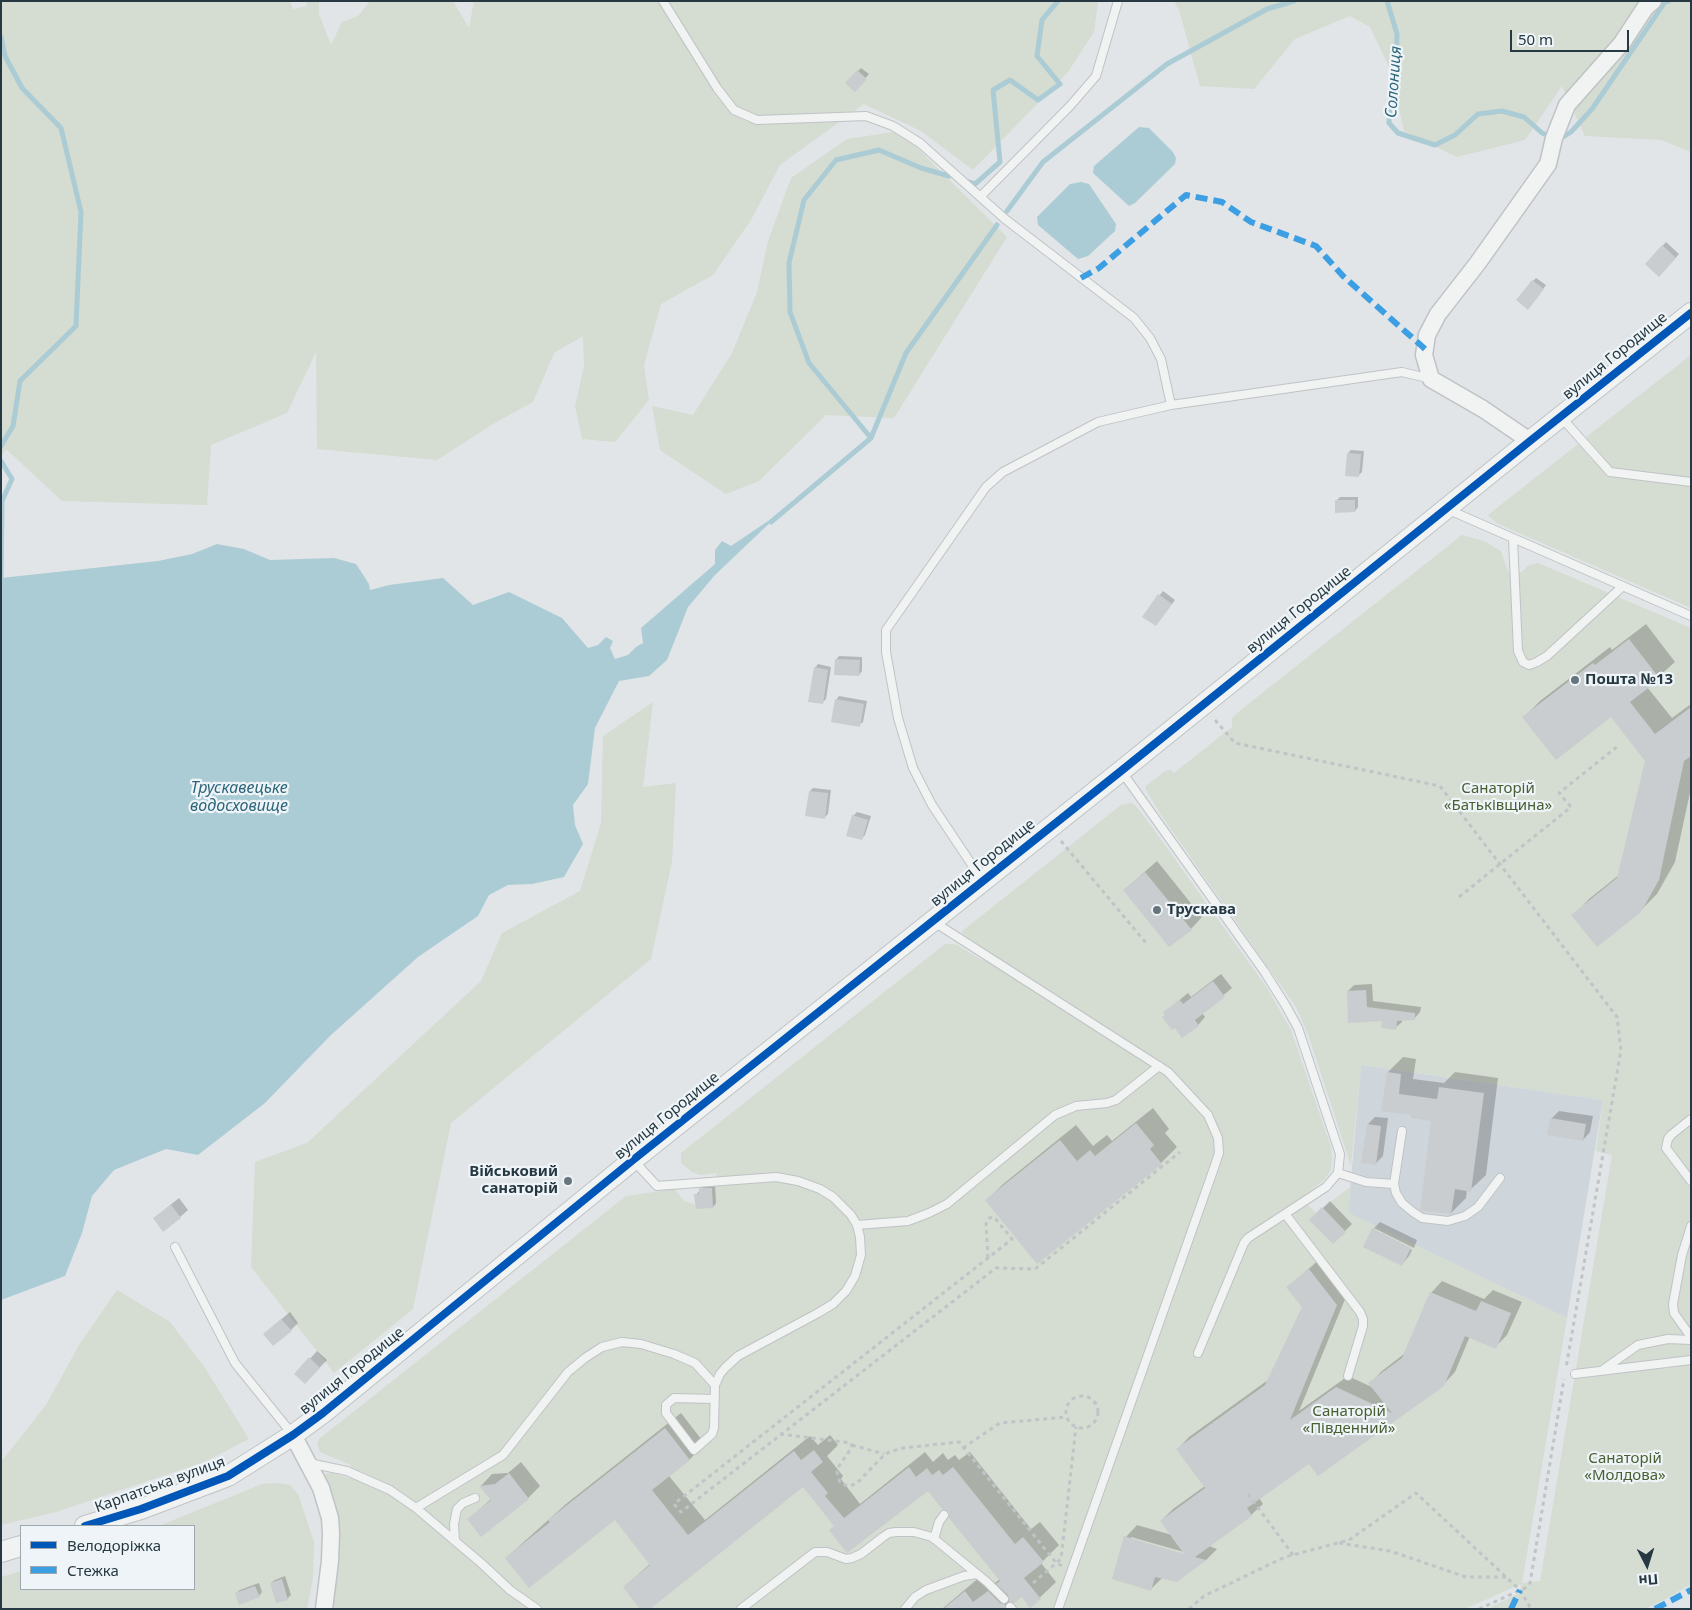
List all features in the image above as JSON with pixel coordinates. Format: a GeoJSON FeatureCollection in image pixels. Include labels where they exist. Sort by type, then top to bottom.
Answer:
{"type":"FeatureCollection","features":[{"type":"Feature","properties":{"kind":"street"},"geometry":{"type":"LineString","coordinates":[[1530,441],[1483,409],[1431,379],[1424,355],[1426,334],[1438,314],[1477,264],[1548,164],[1554,138],[1567,105],[1622,43],[1645,8],[1653,1]]}},
{"type":"Feature","properties":{"kind":"street","name":"вулиця Городище"},"geometry":{"type":"LineString","coordinates":[[293,1435],[633,1160],[1691,313]]}},
{"type":"Feature","properties":{"kind":"street"},"geometry":{"type":"LineString","coordinates":[[293,1435],[309,1463],[330,1518],[332,1533],[324,1609]]}},
{"type":"Feature","properties":{"kind":"street","name":"Карпатська вулиця"},"geometry":{"type":"LineString","coordinates":[[88,1525],[141,1509],[219,1480],[246,1466],[293,1435]]}},
{"type":"Feature","properties":{"kind":"street"},"geometry":{"type":"LineString","coordinates":[[1,1552],[20,1546]]}},
{"type":"Feature","properties":{"kind":"lane"},"geometry":{"type":"LineString","coordinates":[[663,1],[734,110],[757,120],[866,116],[893,126],[920,143],[1005,219],[1134,318],[1150,338],[1161,359],[1171,405]]}},
{"type":"Feature","properties":{"kind":"lane"},"geometry":{"type":"LineString","coordinates":[[980,197],[1070,106],[1096,76],[1118,1]]}},
{"type":"Feature","properties":{"kind":"lane"},"geometry":{"type":"LineString","coordinates":[[982,880],[932,805],[913,768],[898,718],[886,652],[886,630],[986,487],[1003,472],[1098,422],[1171,405],[1402,372],[1431,379]]}},
{"type":"Feature","properties":{"kind":"lane"},"geometry":{"type":"LineString","coordinates":[[1561,417],[1610,472],[1691,482]]}},
{"type":"Feature","properties":{"kind":"lane"},"geometry":{"type":"LineString","coordinates":[[1447,509],[1691,616]]}},
{"type":"Feature","properties":{"kind":"lane"},"geometry":{"type":"LineString","coordinates":[[1513,539],[1518,651],[1523,662],[1530,665],[1547,656],[1623,586]]}},
{"type":"Feature","properties":{"kind":"lane"},"geometry":{"type":"LineString","coordinates":[[1121,771],[1264,971],[1286,1006],[1298,1028],[1340,1154],[1338,1173],[1326,1187],[1286,1215],[1248,1238],[1198,1353]]}},
{"type":"Feature","properties":{"kind":"lane"},"geometry":{"type":"LineString","coordinates":[[932,921],[1168,1072],[1208,1115],[1218,1138],[1219,1153],[1058,1609]]}},
{"type":"Feature","properties":{"kind":"lane"},"geometry":{"type":"LineString","coordinates":[[857,1225],[908,1221],[929,1214],[947,1204],[1055,1115],[1076,1106],[1107,1103],[1116,1100],[1159,1066]]}},
{"type":"Feature","properties":{"kind":"lane"},"geometry":{"type":"LineString","coordinates":[[1691,1119],[1670,1135],[1666,1144],[1668,1151],[1691,1181]]}},
{"type":"Feature","properties":{"kind":"lane"},"geometry":{"type":"LineString","coordinates":[[1402,1131],[1394,1184],[1396,1193],[1402,1203],[1422,1218],[1448,1221],[1465,1216],[1478,1207],[1500,1178]]}},
{"type":"Feature","properties":{"kind":"lane"},"geometry":{"type":"LineString","coordinates":[[633,1160],[658,1186],[776,1177],[798,1181],[820,1189],[834,1197],[851,1215],[857,1225],[861,1255],[855,1276],[846,1291],[833,1304],[738,1356],[720,1374],[715,1385],[715,1399],[714,1428],[712,1434],[694,1450],[666,1414],[666,1405],[674,1398],[715,1399]]}},
{"type":"Feature","properties":{"kind":"lane"},"geometry":{"type":"LineString","coordinates":[[1338,1173],[1366,1182],[1394,1184]]}},
{"type":"Feature","properties":{"kind":"lane"},"geometry":{"type":"LineString","coordinates":[[1286,1215],[1360,1312],[1363,1319],[1363,1326],[1348,1376]]}},
{"type":"Feature","properties":{"kind":"lane"},"geometry":{"type":"LineString","coordinates":[[1691,1226],[1682,1255],[1673,1304],[1674,1313],[1678,1321],[1691,1339]]}},
{"type":"Feature","properties":{"kind":"lane"},"geometry":{"type":"LineString","coordinates":[[176,1247],[235,1363],[293,1435]]}},
{"type":"Feature","properties":{"kind":"lane"},"geometry":{"type":"LineString","coordinates":[[1600,1371],[1638,1345],[1668,1339],[1691,1339]]}},
{"type":"Feature","properties":{"kind":"lane"},"geometry":{"type":"LineString","coordinates":[[416,1508],[503,1455],[568,1372],[602,1347],[622,1342],[641,1344],[674,1354],[696,1363],[715,1385]]}},
{"type":"Feature","properties":{"kind":"lane"},"geometry":{"type":"LineString","coordinates":[[1575,1374],[1691,1360]]}},
{"type":"Feature","properties":{"kind":"lane"},"geometry":{"type":"LineString","coordinates":[[309,1463],[347,1471],[390,1490],[416,1508],[510,1590],[537,1609]]}},
{"type":"Feature","properties":{"kind":"lane"},"geometry":{"type":"LineString","coordinates":[[455,1542],[454,1524],[457,1509],[463,1503],[475,1498]]}},
{"type":"Feature","properties":{"kind":"lane"},"geometry":{"type":"LineString","coordinates":[[934,1539],[939,1522],[944,1515]]}},
{"type":"Feature","properties":{"kind":"lane"},"geometry":{"type":"LineString","coordinates":[[741,1609],[815,1552],[826,1552],[846,1560],[861,1554],[883,1536],[896,1532],[914,1532],[934,1539],[1004,1599]]}},
{"type":"Feature","properties":{"kind":"lane"},"geometry":{"type":"LineString","coordinates":[[905,1609],[915,1597],[926,1590],[964,1576],[977,1574]]}},
{"type":"Feature","properties":{"kind":"path"},"geometry":{"type":"LineString","coordinates":[[1216,720],[1235,743],[1440,786],[1617,1017],[1621,1050],[1530,1583],[1520,1590],[1479,1609]]}},
{"type":"Feature","properties":{"kind":"path"},"geometry":{"type":"LineString","coordinates":[[1459,897],[1571,807],[1559,793],[1618,746]]}},
{"type":"Feature","properties":{"kind":"path"},"geometry":{"type":"LineString","coordinates":[[1061,841],[1146,943]]}},
{"type":"Feature","properties":{"kind":"path"},"geometry":{"type":"LineString","coordinates":[[988,1258],[986,1224],[988,1218],[994,1217],[1012,1239],[988,1258],[674,1504],[681,1512],[996,1268],[1035,1269],[1180,1152]]}},
{"type":"Feature","properties":{"kind":"path"},"geometry":{"type":"LineString","coordinates":[[1084,1395],[1092,1399],[1098,1406],[1096,1420],[1085,1428],[1076,1427],[1066,1417],[1066,1408],[1074,1397],[1084,1395]]}},
{"type":"Feature","properties":{"kind":"path"},"geometry":{"type":"LineString","coordinates":[[963,1448],[1000,1423],[1066,1417]]}},
{"type":"Feature","properties":{"kind":"path"},"geometry":{"type":"LineString","coordinates":[[1033,1583],[1061,1559],[1076,1427]]}},
{"type":"Feature","properties":{"kind":"path"},"geometry":{"type":"LineString","coordinates":[[780,1434],[851,1443],[852,1445],[884,1454]]}},
{"type":"Feature","properties":{"kind":"path"},"geometry":{"type":"LineString","coordinates":[[852,1445],[838,1466],[837,1472],[838,1480],[844,1485],[851,1486],[856,1484],[884,1454],[903,1448],[959,1442],[1057,1564],[1074,1567]]}},
{"type":"Feature","properties":{"kind":"path"},"geometry":{"type":"LineString","coordinates":[[1189,1609],[1204,1596],[1285,1557],[1349,1540],[1416,1493],[1520,1590],[1531,1609]]}},
{"type":"Feature","properties":{"kind":"path"},"geometry":{"type":"LineString","coordinates":[[1248,1494],[1293,1555]]}},
{"type":"Feature","properties":{"kind":"path"},"geometry":{"type":"LineString","coordinates":[[1339,1543],[1390,1551],[1466,1577],[1507,1578]]}},
{"type":"Feature","properties":{"kind":"shaded area"},"geometry":{"type":"Polygon","coordinates":[[[1361,1065],[1603,1100],[1567,1318],[1348,1213],[1361,1065]]]}},
{"type":"Feature","properties":{"kind":"green space"},"geometry":{"type":"Polygon","coordinates":[[[1,1],[290,1],[293,9],[307,6],[306,1],[319,1],[319,14],[331,45],[342,22],[358,16],[370,1],[453,1],[469,28],[474,1],[1098,1],[1094,32],[1068,72],[973,170],[921,131],[864,104],[780,165],[751,220],[713,275],[661,304],[644,365],[649,400],[615,442],[582,439],[575,406],[584,366],[583,336],[554,353],[533,402],[493,424],[437,460],[317,449],[316,352],[287,413],[211,445],[207,505],[62,501],[6,449],[1,457],[1,1]]]}},
{"type":"Feature","properties":{"kind":"green space"},"geometry":{"type":"Polygon","coordinates":[[[1174,1],[1691,1],[1691,152],[1661,140],[1585,136],[1562,86],[1525,140],[1457,157],[1404,131],[1390,69],[1370,27],[1350,16],[1295,39],[1254,89],[1200,86],[1179,10],[1174,1]]]}},
{"type":"Feature","properties":{"kind":"green space"},"geometry":{"type":"Polygon","coordinates":[[[900,131],[1007,237],[894,418],[826,415],[759,481],[726,494],[660,450],[652,406],[693,415],[732,353],[757,292],[768,241],[791,178],[847,139],[900,131]]]}},
{"type":"Feature","properties":{"kind":"green space"},"geometry":{"type":"Polygon","coordinates":[[[1691,355],[1691,608],[1496,523],[1488,515],[1578,444],[1592,460],[1600,453],[1586,437],[1691,355]]]}},
{"type":"Feature","properties":{"kind":"green space"},"geometry":{"type":"Polygon","coordinates":[[[1462,535],[1484,541],[1501,551],[1508,572],[1522,572],[1527,566],[1538,563],[1691,628],[1691,1584],[1645,1609],[1487,1609],[1520,1593],[1521,1584],[1465,1609],[331,1609],[319,1475],[331,1473],[349,1478],[351,1465],[320,1452],[317,1444],[319,1439],[626,1196],[675,1189],[683,1200],[695,1205],[694,1194],[699,1194],[699,1188],[712,1187],[717,1173],[701,1175],[692,1172],[681,1163],[681,1153],[945,944],[957,945],[982,960],[991,954],[961,932],[1121,805],[1131,803],[1135,805],[1152,827],[1267,988],[1291,1030],[1331,1147],[1332,1160],[1331,1170],[1324,1180],[1301,1198],[1316,1213],[1350,1187],[1349,1213],[1567,1318],[1522,1583],[1540,1581],[1612,1155],[1596,1151],[1603,1100],[1361,1065],[1351,1166],[1309,1037],[1296,1007],[1163,818],[1146,790],[1146,786],[1165,771],[1171,770],[1174,773],[1232,727],[1232,718],[1237,713],[1462,535]]]}},
{"type":"Feature","properties":{"kind":"green space"},"geometry":{"type":"Polygon","coordinates":[[[653,702],[643,787],[676,783],[672,862],[651,959],[451,1123],[413,1309],[334,1373],[251,1267],[255,1162],[307,1143],[481,981],[502,933],[580,891],[601,823],[603,736],[653,702]]]}},
{"type":"Feature","properties":{"kind":"green space"},"geometry":{"type":"Polygon","coordinates":[[[117,1290],[170,1322],[205,1368],[249,1439],[204,1462],[56,1512],[1,1525],[1,1462],[46,1405],[79,1345],[117,1290]]]}},
{"type":"Feature","properties":{"kind":"green space"},"geometry":{"type":"Polygon","coordinates":[[[278,1483],[290,1485],[298,1494],[314,1542],[313,1578],[307,1609],[1,1609],[1,1577],[20,1571],[20,1590],[195,1590],[195,1525],[161,1525],[262,1484],[278,1483]]]}},
{"type":"Feature","properties":{"kind":"water"},"geometry":{"type":"Polygon","coordinates":[[[1139,127],[1149,128],[1173,152],[1176,158],[1175,164],[1135,203],[1129,206],[1093,173],[1094,166],[1139,127]]]}},
{"type":"Feature","properties":{"kind":"water"},"geometry":{"type":"Polygon","coordinates":[[[1081,182],[1089,184],[1116,224],[1115,231],[1088,256],[1078,259],[1038,225],[1037,217],[1070,184],[1081,182]]]}},
{"type":"Feature","properties":{"kind":"water","name":"Трускавецьке водосховище"},"geometry":{"type":"Polygon","coordinates":[[[775,518],[715,575],[688,607],[667,660],[649,676],[619,681],[595,728],[588,784],[573,805],[575,825],[583,844],[564,877],[532,884],[508,885],[489,895],[478,916],[418,957],[331,1035],[265,1103],[198,1155],[166,1149],[114,1170],[92,1196],[82,1233],[65,1276],[1,1300],[1,578],[158,561],[192,554],[217,544],[244,549],[270,560],[334,558],[356,564],[369,584],[370,590],[389,585],[443,578],[473,605],[509,592],[562,618],[588,648],[598,645],[606,637],[613,641],[610,648],[615,659],[628,655],[643,643],[641,628],[715,564],[715,550],[722,541],[731,546],[775,518]]]}},
{"type":"Feature","properties":{"kind":"building"},"geometry":{"type":"Polygon","coordinates":[[[857,70],[867,79],[855,92],[845,83],[857,70]]]}},
{"type":"Feature","properties":{"kind":"building"},"geometry":{"type":"Polygon","coordinates":[[[1662,245],[1676,258],[1659,277],[1645,264],[1662,245]]]}},
{"type":"Feature","properties":{"kind":"building"},"geometry":{"type":"Polygon","coordinates":[[[1532,280],[1544,289],[1528,310],[1516,300],[1532,280]]]}},
{"type":"Feature","properties":{"kind":"building"},"geometry":{"type":"Polygon","coordinates":[[[1347,453],[1361,454],[1359,477],[1345,476],[1347,453]]]}},
{"type":"Feature","properties":{"kind":"building"},"geometry":{"type":"Polygon","coordinates":[[[1335,500],[1355,500],[1355,512],[1335,513],[1335,500]]]}},
{"type":"Feature","properties":{"kind":"building"},"geometry":{"type":"Polygon","coordinates":[[[1158,594],[1172,604],[1156,626],[1142,617],[1158,594]]]}},
{"type":"Feature","properties":{"kind":"building"},"geometry":{"type":"Polygon","coordinates":[[[1629,639],[1660,679],[1630,702],[1655,734],[1691,707],[1691,756],[1684,761],[1659,880],[1641,912],[1597,947],[1571,915],[1617,878],[1645,761],[1611,717],[1556,760],[1522,717],[1593,663],[1595,665],[1629,639]]]}},
{"type":"Feature","properties":{"kind":"building"},"geometry":{"type":"Polygon","coordinates":[[[835,659],[860,660],[859,676],[834,675],[835,659]]]}},
{"type":"Feature","properties":{"kind":"building"},"geometry":{"type":"Polygon","coordinates":[[[814,667],[828,670],[823,704],[808,702],[814,667]]]}},
{"type":"Feature","properties":{"kind":"building"},"geometry":{"type":"Polygon","coordinates":[[[835,699],[864,704],[860,727],[831,722],[835,699]]]}},
{"type":"Feature","properties":{"kind":"building"},"geometry":{"type":"Polygon","coordinates":[[[809,791],[828,793],[825,819],[805,816],[809,791]]]}},
{"type":"Feature","properties":{"kind":"building"},"geometry":{"type":"Polygon","coordinates":[[[852,815],[868,820],[862,840],[846,836],[852,815]]]}},
{"type":"Feature","properties":{"kind":"building","name":"Трускава"},"geometry":{"type":"Polygon","coordinates":[[[1145,872],[1192,930],[1169,947],[1123,890],[1145,872]]]}},
{"type":"Feature","properties":{"kind":"building"},"geometry":{"type":"Polygon","coordinates":[[[1213,981],[1225,997],[1195,1020],[1199,1026],[1182,1038],[1175,1028],[1172,1030],[1162,1017],[1165,1015],[1163,1012],[1180,1000],[1183,1004],[1213,981]]]}},
{"type":"Feature","properties":{"kind":"building"},"geometry":{"type":"Polygon","coordinates":[[[1366,990],[1367,1007],[1415,1013],[1415,1020],[1397,1021],[1396,1030],[1381,1028],[1382,1021],[1348,1023],[1347,991],[1366,990]]]}},
{"type":"Feature","properties":{"kind":"building"},"geometry":{"type":"Polygon","coordinates":[[[1387,1072],[1401,1074],[1399,1094],[1437,1099],[1439,1087],[1484,1093],[1471,1192],[1455,1189],[1451,1214],[1420,1210],[1431,1121],[1411,1118],[1411,1115],[1381,1111],[1387,1072]]]}},
{"type":"Feature","properties":{"kind":"building"},"geometry":{"type":"Polygon","coordinates":[[[1550,1118],[1586,1124],[1583,1141],[1547,1135],[1550,1118]]]}},
{"type":"Feature","properties":{"kind":"building"},"geometry":{"type":"Polygon","coordinates":[[[1136,1123],[1154,1145],[1150,1149],[1162,1164],[1037,1264],[985,1200],[1060,1140],[1077,1161],[1090,1150],[1095,1156],[1136,1123]]]}},
{"type":"Feature","properties":{"kind":"building"},"geometry":{"type":"Polygon","coordinates":[[[1367,1124],[1381,1126],[1376,1165],[1361,1163],[1367,1124]]]}},
{"type":"Feature","properties":{"kind":"building"},"geometry":{"type":"Polygon","coordinates":[[[699,1188],[712,1188],[713,1208],[696,1209],[694,1194],[699,1194],[699,1188]]]}},
{"type":"Feature","properties":{"kind":"building"},"geometry":{"type":"Polygon","coordinates":[[[171,1205],[181,1218],[163,1232],[153,1218],[171,1205]]]}},
{"type":"Feature","properties":{"kind":"building"},"geometry":{"type":"Polygon","coordinates":[[[1322,1207],[1346,1232],[1333,1244],[1309,1220],[1322,1207]]]}},
{"type":"Feature","properties":{"kind":"building"},"geometry":{"type":"Polygon","coordinates":[[[1372,1228],[1411,1248],[1402,1266],[1363,1247],[1372,1228]]]}},
{"type":"Feature","properties":{"kind":"building"},"geometry":{"type":"Polygon","coordinates":[[[1309,1269],[1337,1305],[1290,1420],[1336,1387],[1392,1413],[1368,1383],[1402,1358],[1430,1292],[1476,1311],[1481,1301],[1511,1313],[1496,1349],[1465,1336],[1444,1386],[1318,1476],[1309,1464],[1247,1508],[1252,1516],[1195,1557],[1206,1560],[1177,1582],[1155,1577],[1151,1591],[1112,1579],[1124,1536],[1184,1554],[1160,1521],[1205,1488],[1176,1449],[1265,1385],[1302,1307],[1286,1287],[1309,1269]]]}},
{"type":"Feature","properties":{"kind":"building"},"geometry":{"type":"Polygon","coordinates":[[[281,1319],[292,1331],[273,1346],[263,1334],[281,1319]]]}},
{"type":"Feature","properties":{"kind":"building"},"geometry":{"type":"Polygon","coordinates":[[[309,1357],[320,1368],[305,1384],[294,1374],[309,1357]]]}},
{"type":"Feature","properties":{"kind":"building"},"geometry":{"type":"Polygon","coordinates":[[[665,1428],[690,1460],[652,1490],[688,1535],[794,1451],[801,1460],[814,1450],[823,1462],[811,1472],[828,1493],[825,1496],[844,1518],[909,1467],[916,1477],[927,1468],[932,1475],[939,1470],[943,1475],[953,1467],[1015,1544],[1023,1537],[1044,1562],[1024,1578],[1041,1599],[1030,1608],[1022,1597],[1014,1603],[1009,1602],[1008,1595],[996,1584],[1000,1581],[949,1518],[949,1512],[943,1510],[928,1491],[847,1553],[829,1530],[834,1526],[803,1487],[650,1609],[640,1609],[623,1587],[650,1565],[615,1520],[529,1588],[505,1558],[550,1522],[548,1520],[665,1428]]]}},
{"type":"Feature","properties":{"kind":"building"},"geometry":{"type":"Polygon","coordinates":[[[509,1473],[529,1499],[481,1537],[467,1519],[491,1500],[479,1486],[495,1484],[509,1473]]]}},
{"type":"Feature","properties":{"kind":"building"},"geometry":{"type":"Polygon","coordinates":[[[282,1579],[288,1600],[276,1603],[270,1583],[282,1579]]]}},
{"type":"Feature","properties":{"kind":"building"},"geometry":{"type":"Polygon","coordinates":[[[255,1586],[260,1597],[239,1605],[235,1593],[255,1586]]]}},
{"type":"Feature","properties":{"kind":"building"},"geometry":{"type":"Polygon","coordinates":[[[965,1591],[973,1602],[988,1591],[1000,1603],[1005,1604],[1005,1609],[943,1609],[965,1591]]]}},
{"type":"Feature","properties":{"kind":"waterway"},"geometry":{"type":"LineString","coordinates":[[965,181],[975,184],[1000,162],[993,90],[1010,80],[1038,100],[1060,84],[1037,56],[1042,20],[1058,1]]}},
{"type":"Feature","properties":{"kind":"waterway","name":"Солониця"},"geometry":{"type":"LineString","coordinates":[[1007,211],[1043,162],[1167,64],[1267,9],[1294,1]]}},
{"type":"Feature","properties":{"kind":"waterway","name":"Солониця"},"geometry":{"type":"LineString","coordinates":[[1387,1],[1397,34],[1396,73],[1390,102],[1389,123],[1398,133],[1435,145],[1455,135],[1478,114],[1502,111],[1524,117],[1542,133],[1554,138],[1563,137],[1571,132],[1592,109],[1665,2],[1669,1]]}},
{"type":"Feature","properties":{"kind":"waterway"},"geometry":{"type":"LineString","coordinates":[[1,37],[5,56],[22,88],[61,128],[81,212],[76,326],[20,381],[13,426],[1,446]]}},
{"type":"Feature","properties":{"kind":"waterway"},"geometry":{"type":"LineString","coordinates":[[871,438],[809,363],[790,312],[789,263],[804,200],[836,160],[879,150],[921,168],[949,176]]}},
{"type":"Feature","properties":{"kind":"waterway"},"geometry":{"type":"LineString","coordinates":[[771,522],[871,438],[906,353],[997,225]]}},
{"type":"Feature","properties":{"kind":"waterway"},"geometry":{"type":"LineString","coordinates":[[1,461],[12,479],[2,501],[1,584]]}},
{"type":"Feature","properties":{"kind":"marked path"},"geometry":{"type":"LineString","coordinates":[[1081,278],[1099,268],[1186,195],[1222,202],[1251,222],[1316,246],[1343,276],[1425,349]]}},
{"type":"Feature","properties":{"kind":"marked path"},"geometry":{"type":"LineString","coordinates":[[1511,1609],[1520,1590]]}},
{"type":"Feature","properties":{"kind":"marked path"},"geometry":{"type":"LineString","coordinates":[[1655,1609],[1691,1590]]}},
{"type":"Feature","properties":{"kind":"cycle path"},"geometry":{"type":"LineString","coordinates":[[88,1525],[141,1509],[228,1476],[293,1435],[323,1413],[633,1160],[1691,313]]}},
{"type":"Feature","properties":{"kind":"place","name":"Пошта №13"},"geometry":{"type":"Point","coordinates":[1575,680]}},
{"type":"Feature","properties":{"kind":"place","name":"Трускава"},"geometry":{"type":"Point","coordinates":[1157,910]}},
{"type":"Feature","properties":{"kind":"place","name":"Військовий санаторій"},"geometry":{"type":"Point","coordinates":[568,1181]}},
{"type":"Feature","properties":{"kind":"park label","name":"Санаторій «Батьківщина»"},"geometry":{"type":"Point","coordinates":[1498,798]}},
{"type":"Feature","properties":{"kind":"park label","name":"Санаторій «Південний»"},"geometry":{"type":"Point","coordinates":[1349,1420]}},
{"type":"Feature","properties":{"kind":"park label","name":"Санаторій «Молдова»"},"geometry":{"type":"Point","coordinates":[1625,1468]}}]}
